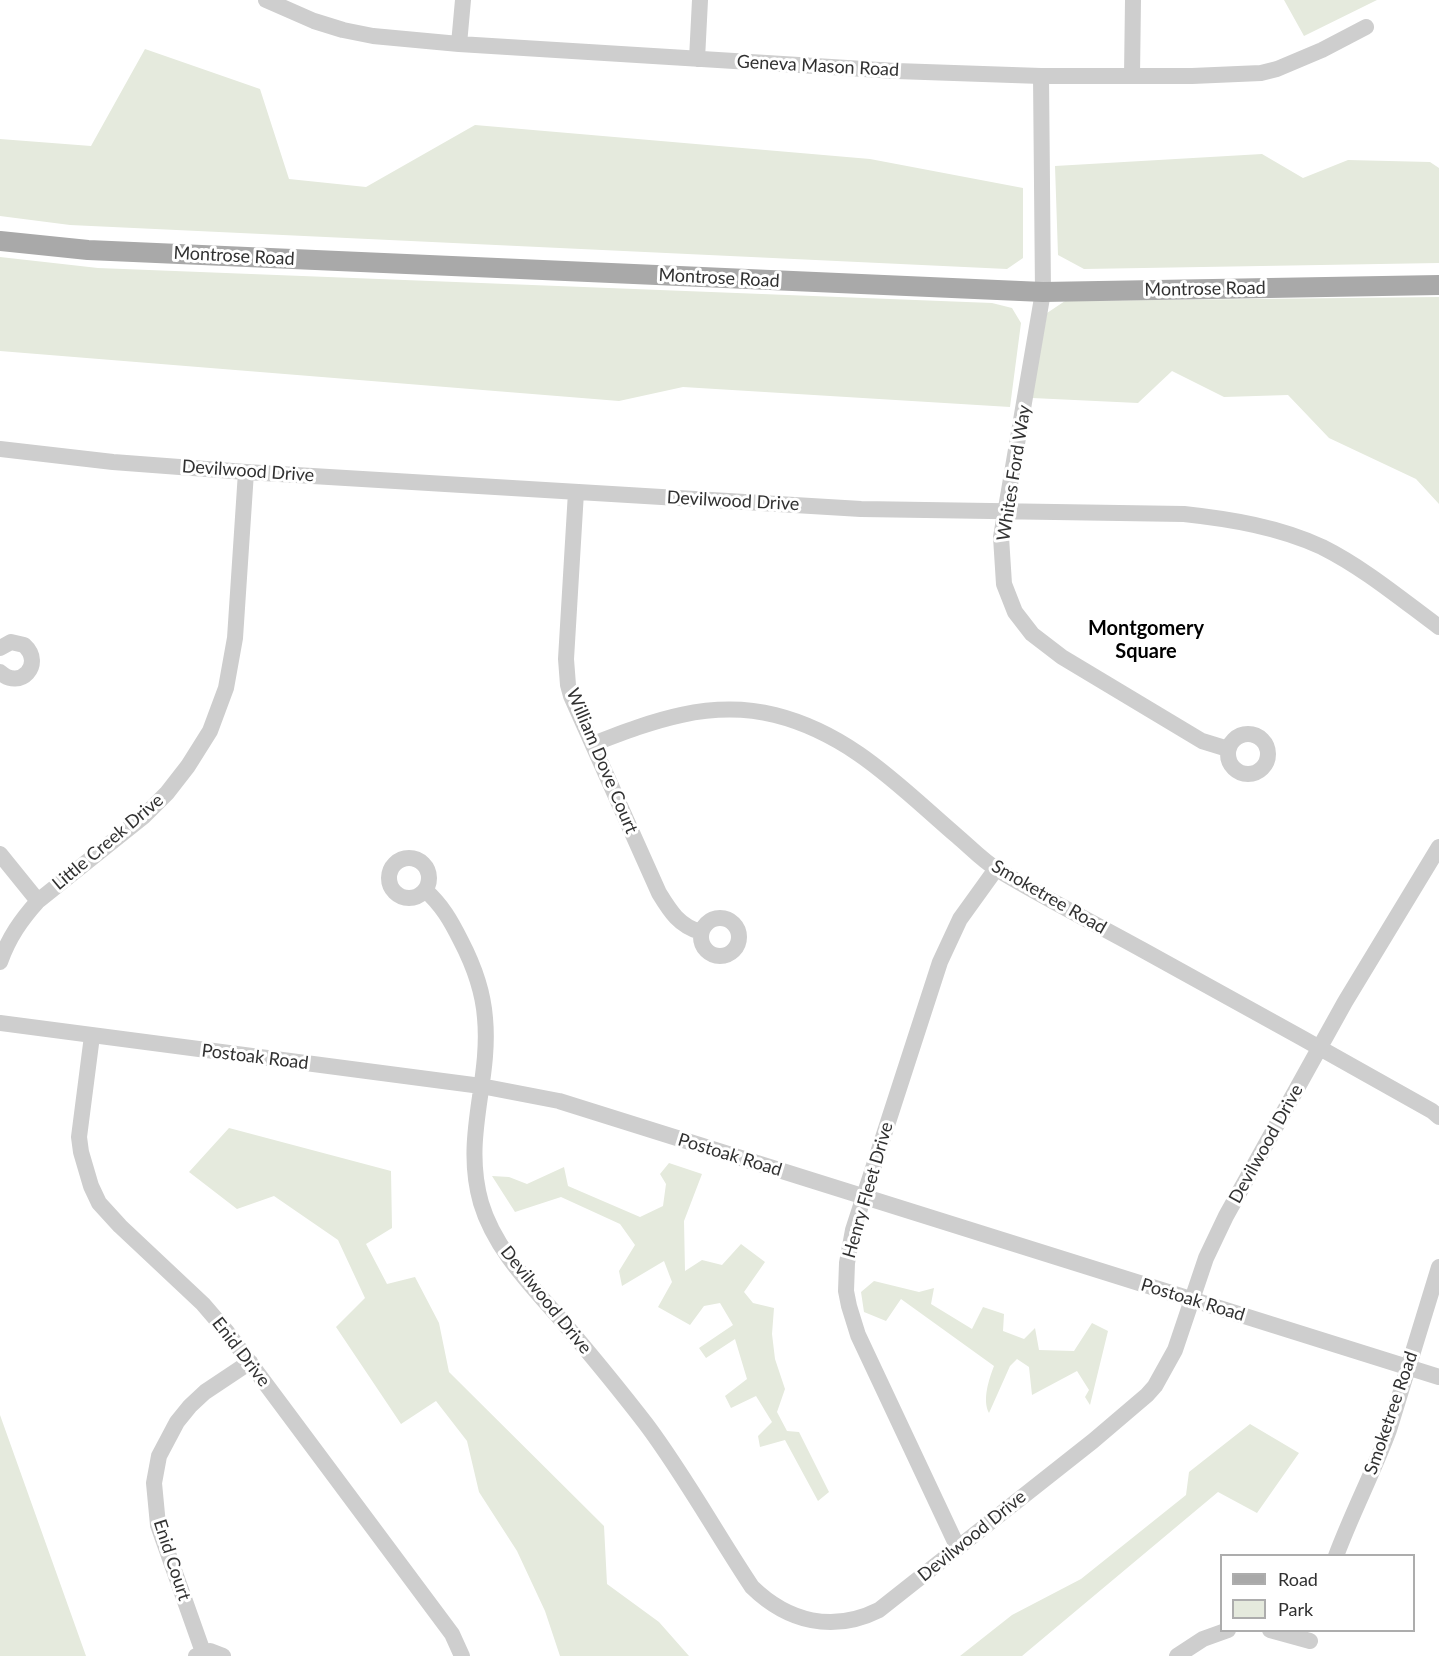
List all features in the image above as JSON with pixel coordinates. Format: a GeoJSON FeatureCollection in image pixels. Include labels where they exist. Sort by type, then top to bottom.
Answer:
{"type":"FeatureCollection","features":[{"type":"Feature","properties":{"kind":"main road","name":"Montrose Road"},"geometry":{"type":"LineString","coordinates":[[0,241],[100,250],[1043,292],[1439,285]]}},
{"type":"Feature","properties":{"kind":"street","name":"Geneva Mason Road"},"geometry":{"type":"LineString","coordinates":[[267,0],[314,21],[373,36],[459,44],[896,71],[1041,76],[1203,76],[1261,73],[1278,69],[1313,54],[1366,27]]}},
{"type":"Feature","properties":{"kind":"street"},"geometry":{"type":"LineString","coordinates":[[459,44],[463,0]]}},
{"type":"Feature","properties":{"kind":"street"},"geometry":{"type":"LineString","coordinates":[[697,59],[700,0]]}},
{"type":"Feature","properties":{"kind":"street"},"geometry":{"type":"LineString","coordinates":[[1132,76],[1133,0]]}},
{"type":"Feature","properties":{"kind":"street","name":"Whites Ford Way"},"geometry":{"type":"LineString","coordinates":[[1041,76],[1043,292],[1001,537],[1004,584],[1015,612],[1032,634],[1062,657],[1202,741],[1228,749]]}},
{"type":"Feature","properties":{"kind":"street","name":"Devilwood Drive"},"geometry":{"type":"LineString","coordinates":[[0,449],[113,462],[246,472],[861,509],[1184,514],[1220,518],[1256,525],[1320,546],[1341,558],[1439,627]]}},
{"type":"Feature","properties":{"kind":"street","name":"Little Creek Drive"},"geometry":{"type":"LineString","coordinates":[[0,962],[12,933],[38,901],[143,817],[167,793],[188,766],[210,731],[226,688],[236,638],[246,472]]}},
{"type":"Feature","properties":{"kind":"street","name":"William Dove Court"},"geometry":{"type":"LineString","coordinates":[[576,492],[566,659],[571,696],[670,912],[681,923],[701,932]]}},
{"type":"Feature","properties":{"kind":"street"},"geometry":{"type":"LineString","coordinates":[[0,648],[11,642],[24,645],[32,655],[32,661],[31,667],[23,677],[10,678],[0,672]]}},
{"type":"Feature","properties":{"kind":"street","name":"Smoketree Road"},"geometry":{"type":"LineString","coordinates":[[593,744],[661,718],[692,711],[756,711],[801,723],[830,735],[858,752],[996,869],[1432,1110],[1439,1117]]}},
{"type":"Feature","properties":{"kind":"street","name":"Devilwood Drive"},"geometry":{"type":"LineString","coordinates":[[425,890],[447,914],[479,981],[486,1020],[473,1147],[474,1166],[482,1204],[497,1239],[515,1266],[646,1424],[674,1463],[752,1587],[766,1601],[780,1610],[810,1620],[839,1622],[866,1617],[879,1610],[1147,1395],[1170,1362],[1206,1258],[1226,1216],[1345,1002],[1439,847]]}},
{"type":"Feature","properties":{"kind":"street"},"geometry":{"type":"LineString","coordinates":[[0,854],[38,901]]}},
{"type":"Feature","properties":{"kind":"street","name":"Henry Fleet Drive"},"geometry":{"type":"LineString","coordinates":[[958,1548],[858,1335],[849,1306],[846,1277],[850,1242],[940,962],[960,919],[996,869]]}},
{"type":"Feature","properties":{"kind":"street","name":"Postoak Road"},"geometry":{"type":"LineString","coordinates":[[0,1023],[481,1086],[559,1101],[1439,1377]]}},
{"type":"Feature","properties":{"kind":"street","name":"Enid Drive"},"geometry":{"type":"LineString","coordinates":[[92,1036],[79,1137],[84,1167],[99,1203],[202,1304],[250,1362],[452,1634],[462,1656]]}},
{"type":"Feature","properties":{"kind":"street","name":"Smoketree Road"},"geometry":{"type":"LineString","coordinates":[[1337,1554],[1379,1455],[1439,1268]]}},
{"type":"Feature","properties":{"kind":"street","name":"Enid Court"},"geometry":{"type":"LineString","coordinates":[[223,1656],[216,1652],[200,1654],[158,1525],[154,1483],[159,1456],[177,1422],[206,1392],[250,1362]]}},
{"type":"Feature","properties":{"kind":"street"},"geometry":{"type":"LineString","coordinates":[[1177,1656],[1203,1639],[1222,1632]]}},
{"type":"Feature","properties":{"kind":"street"},"geometry":{"type":"LineString","coordinates":[[1277,1632],[1311,1642]]}},
{"type":"Feature","properties":{"kind":"green space"},"geometry":{"type":"Polygon","coordinates":[[[1284,0],[1377,0],[1304,36],[1284,0]]]}},
{"type":"Feature","properties":{"kind":"green space"},"geometry":{"type":"Polygon","coordinates":[[[145,49],[260,89],[289,179],[366,187],[475,125],[870,159],[1023,188],[1023,258],[1007,269],[70,225],[0,216],[0,139],[91,146],[145,49]]]}},
{"type":"Feature","properties":{"kind":"green space"},"geometry":{"type":"Polygon","coordinates":[[[1262,154],[1303,178],[1348,160],[1430,162],[1439,168],[1439,263],[1084,269],[1058,255],[1055,166],[1262,154]]]}},
{"type":"Feature","properties":{"kind":"green space"},"geometry":{"type":"Polygon","coordinates":[[[0,257],[98,268],[992,303],[1012,308],[1021,323],[1010,407],[683,387],[619,401],[0,351],[0,257]]]}},
{"type":"Feature","properties":{"kind":"green space"},"geometry":{"type":"Polygon","coordinates":[[[1439,297],[1439,504],[1416,479],[1329,438],[1288,395],[1224,397],[1172,371],[1138,403],[1032,398],[1047,313],[1065,301],[1439,297]]]}},
{"type":"Feature","properties":{"kind":"green space"},"geometry":{"type":"Polygon","coordinates":[[[229,1128],[391,1171],[392,1228],[366,1244],[387,1284],[415,1277],[439,1323],[449,1372],[604,1526],[607,1584],[659,1622],[689,1656],[560,1656],[545,1611],[517,1551],[479,1492],[467,1441],[436,1401],[401,1424],[336,1327],[365,1298],[338,1240],[274,1196],[237,1209],[189,1172],[229,1128]]]}},
{"type":"Feature","properties":{"kind":"green space"},"geometry":{"type":"Polygon","coordinates":[[[669,1163],[702,1174],[684,1221],[685,1271],[702,1260],[722,1265],[741,1244],[765,1262],[744,1292],[753,1303],[774,1308],[772,1334],[775,1359],[785,1389],[777,1412],[787,1431],[799,1432],[829,1492],[818,1501],[785,1440],[760,1447],[758,1436],[772,1422],[756,1396],[731,1408],[725,1396],[747,1379],[735,1339],[706,1358],[699,1348],[733,1325],[720,1303],[704,1306],[690,1325],[658,1307],[672,1282],[664,1261],[622,1286],[619,1271],[635,1245],[620,1224],[561,1197],[515,1212],[492,1176],[509,1177],[527,1184],[564,1167],[568,1186],[640,1217],[663,1206],[666,1184],[660,1174],[669,1163]]]}},
{"type":"Feature","properties":{"kind":"green space"},"geometry":{"type":"Polygon","coordinates":[[[874,1281],[919,1292],[934,1288],[931,1304],[972,1329],[983,1307],[1004,1314],[1003,1331],[1024,1339],[1035,1328],[1039,1350],[1074,1351],[1092,1323],[1108,1331],[1090,1405],[1085,1397],[1089,1390],[1077,1371],[1032,1395],[1029,1367],[1017,1359],[1010,1366],[989,1413],[986,1396],[994,1366],[901,1299],[886,1321],[864,1312],[861,1292],[874,1281]]]}},
{"type":"Feature","properties":{"kind":"green space"},"geometry":{"type":"Polygon","coordinates":[[[0,1415],[86,1656],[0,1656],[0,1415]]]}},
{"type":"Feature","properties":{"kind":"green space"},"geometry":{"type":"Polygon","coordinates":[[[1250,1424],[1299,1453],[1257,1513],[1218,1492],[1022,1656],[960,1656],[1012,1615],[1081,1579],[1186,1495],[1189,1472],[1250,1424]]]}},
{"type":"Feature","properties":{"kind":"district","name":"Montgomery Square"},"geometry":{"type":"Point","coordinates":[1146,640]}}]}
